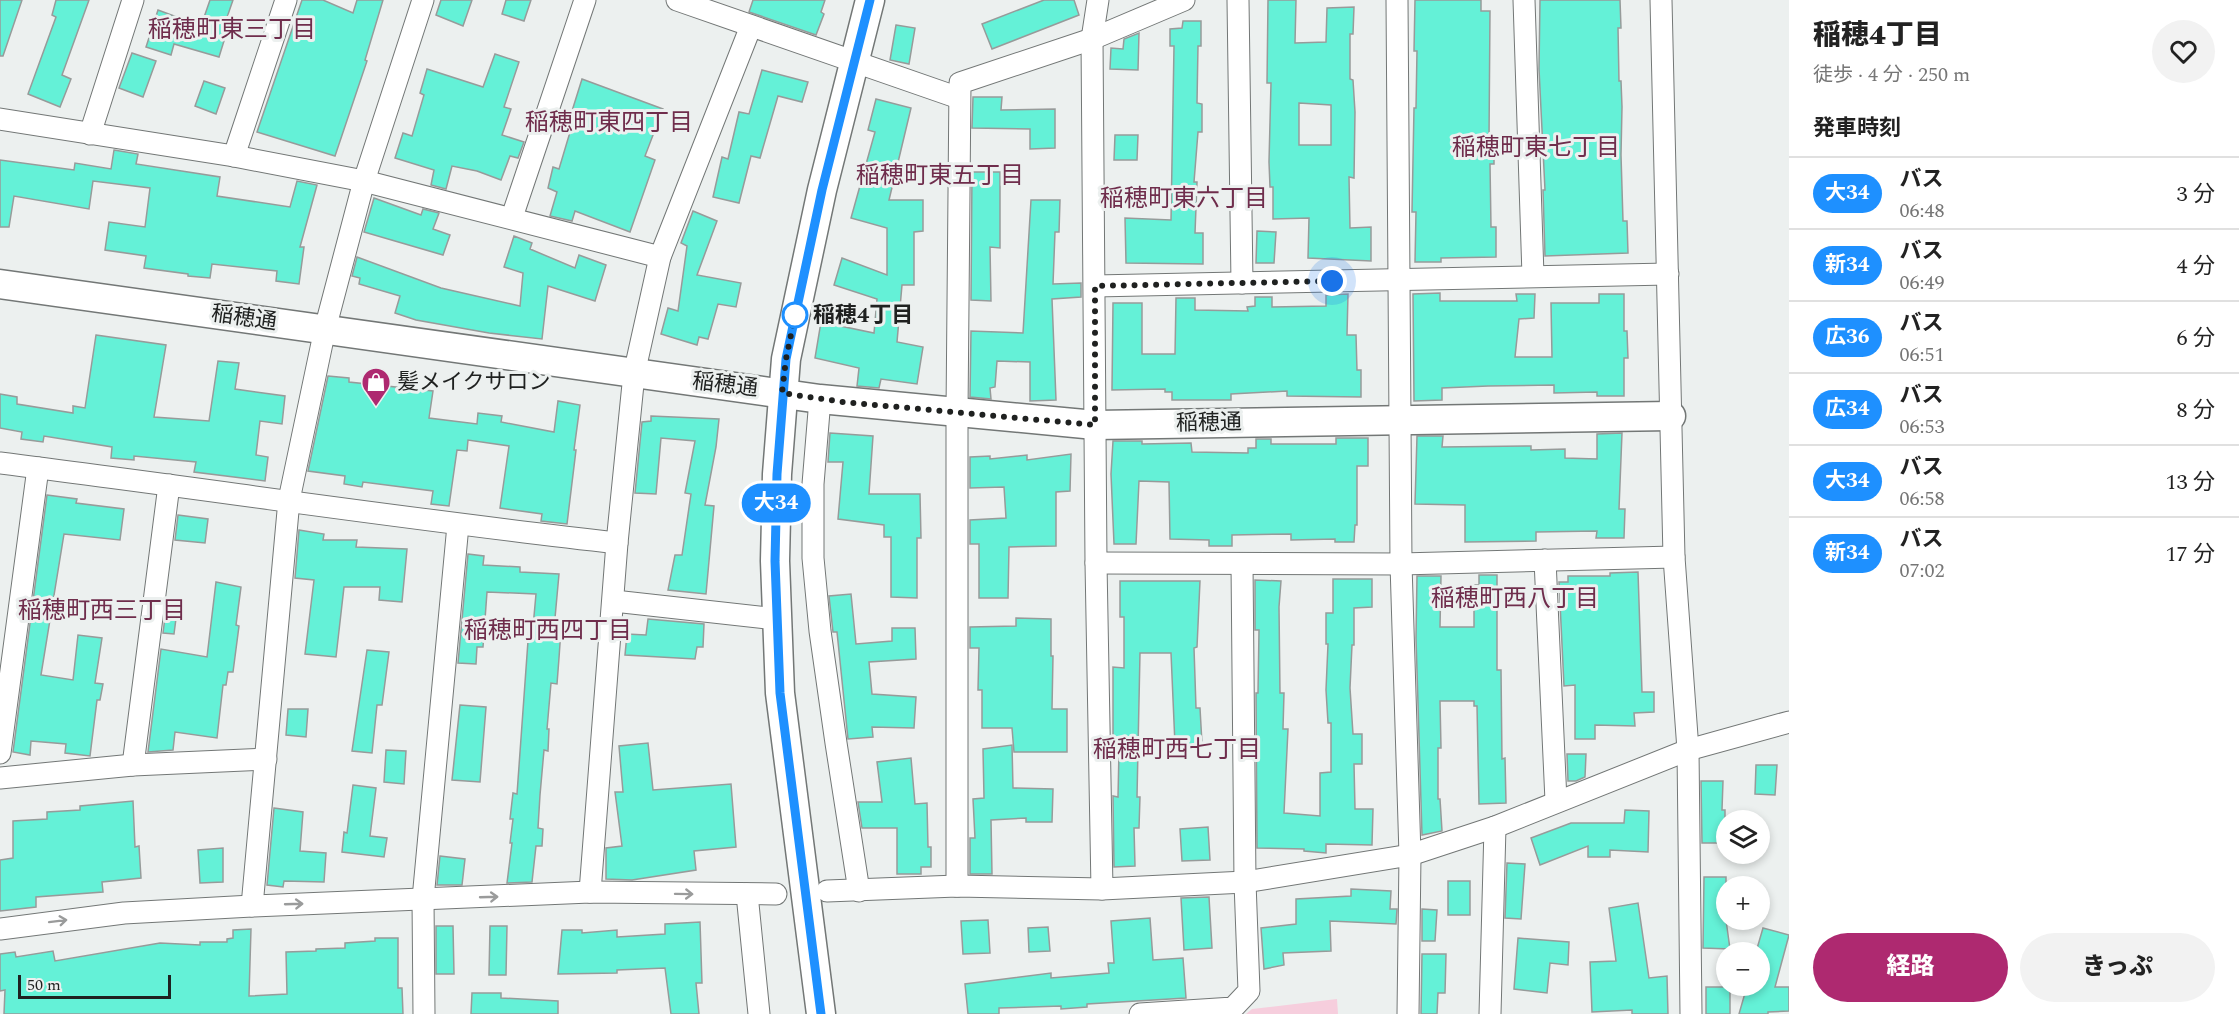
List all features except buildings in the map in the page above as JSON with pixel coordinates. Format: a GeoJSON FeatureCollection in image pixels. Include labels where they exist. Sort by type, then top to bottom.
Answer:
{"type":"FeatureCollection","features":[{"type":"Feature","properties":{"kind":"street"},"geometry":{"type":"LineString","coordinates":[[90,134],[133,0]]}},
{"type":"Feature","properties":{"kind":"street"},"geometry":{"type":"LineString","coordinates":[[234,156],[286,0]]}},
{"type":"Feature","properties":{"kind":"street"},"geometry":{"type":"LineString","coordinates":[[252,906],[289,500],[325,329],[364,181],[423,0]]}},
{"type":"Feature","properties":{"kind":"street"},"geometry":{"type":"LineString","coordinates":[[512,217],[585,0]]}},
{"type":"Feature","properties":{"kind":"street"},"geometry":{"type":"LineString","coordinates":[[677,0],[959,98]]}},
{"type":"Feature","properties":{"kind":"street"},"geometry":{"type":"LineString","coordinates":[[821,1014],[780,693],[775,561],[777,474],[786,359],[822,190],[870,0]]}},
{"type":"Feature","properties":{"kind":"street"},"geometry":{"type":"LineString","coordinates":[[1098,0],[1092,39],[1096,563],[1102,889]]}},
{"type":"Feature","properties":{"kind":"street"},"geometry":{"type":"LineString","coordinates":[[957,886],[960,83],[1092,39],[1184,0]]}},
{"type":"Feature","properties":{"kind":"street"},"geometry":{"type":"LineString","coordinates":[[1238,0],[1242,283]]}},
{"type":"Feature","properties":{"kind":"street"},"geometry":{"type":"LineString","coordinates":[[1398,0],[1401,564],[1410,855],[1408,1014]]}},
{"type":"Feature","properties":{"kind":"street"},"geometry":{"type":"LineString","coordinates":[[1524,0],[1533,276]]}},
{"type":"Feature","properties":{"kind":"street"},"geometry":{"type":"LineString","coordinates":[[1661,0],[1674,557],[1688,750],[1691,1014]]}},
{"type":"Feature","properties":{"kind":"street"},"geometry":{"type":"LineString","coordinates":[[590,892],[617,543],[634,374],[660,257],[751,26]]}},
{"type":"Feature","properties":{"kind":"street"},"geometry":{"type":"LineString","coordinates":[[0,119],[234,156],[364,181],[512,217],[660,257]]}},
{"type":"Feature","properties":{"kind":"street"},"geometry":{"type":"LineString","coordinates":[[1095,286],[1668,274]]}},
{"type":"Feature","properties":{"kind":"street","name":"稲穂通"},"geometry":{"type":"LineString","coordinates":[[0,284],[820,399],[1095,425],[1671,416]]}},
{"type":"Feature","properties":{"kind":"street"},"geometry":{"type":"LineString","coordinates":[[820,399],[813,484],[813,558],[834,732],[859,891]]}},
{"type":"Feature","properties":{"kind":"street"},"geometry":{"type":"LineString","coordinates":[[0,463],[289,500],[458,525],[617,543]]}},
{"type":"Feature","properties":{"kind":"street"},"geometry":{"type":"LineString","coordinates":[[0,753],[38,468]]}},
{"type":"Feature","properties":{"kind":"street"},"geometry":{"type":"LineString","coordinates":[[133,765],[169,485]]}},
{"type":"Feature","properties":{"kind":"street"},"geometry":{"type":"LineString","coordinates":[[424,1014],[423,899],[458,525]]}},
{"type":"Feature","properties":{"kind":"street"},"geometry":{"type":"LineString","coordinates":[[1096,563],[1401,564],[1674,557]]}},
{"type":"Feature","properties":{"kind":"street"},"geometry":{"type":"LineString","coordinates":[[1545,560],[1557,801]]}},
{"type":"Feature","properties":{"kind":"street"},"geometry":{"type":"LineString","coordinates":[[1140,1014],[1233,1008],[1249,991],[1245,882],[1242,564]]}},
{"type":"Feature","properties":{"kind":"street"},"geometry":{"type":"LineString","coordinates":[[614,601],[776,619]]}},
{"type":"Feature","properties":{"kind":"street"},"geometry":{"type":"LineString","coordinates":[[827,891],[957,886],[1102,889],[1245,882],[1410,855],[1495,827],[1688,750],[1789,722]]}},
{"type":"Feature","properties":{"kind":"street"},"geometry":{"type":"LineString","coordinates":[[0,778],[133,765],[266,759]]}},
{"type":"Feature","properties":{"kind":"street"},"geometry":{"type":"LineString","coordinates":[[1490,1014],[1495,827]]}},
{"type":"Feature","properties":{"kind":"street"},"geometry":{"type":"LineString","coordinates":[[0,929],[124,913],[252,906],[590,892],[776,894]]}},
{"type":"Feature","properties":{"kind":"street"},"geometry":{"type":"LineString","coordinates":[[747,894],[759,1014]]}},
{"type":"Feature","properties":{"kind":"shaded area"},"geometry":{"type":"Polygon","coordinates":[[[1337,999],[1338,1014],[1246,1014],[1252,1009],[1337,999]]]}},
{"type":"Feature","properties":{"kind":"bus line","name":"大34"},"geometry":{"type":"LineString","coordinates":[[821,1014],[780,693],[775,561],[777,474],[786,359],[822,190],[870,0]]}},
{"type":"Feature","properties":{"kind":"place","name":"稲穂4丁目"},"geometry":{"type":"Point","coordinates":[795,315]}},
{"type":"Feature","properties":{"kind":"place","name":"髪メイクサロン"},"geometry":{"type":"Point","coordinates":[376,408]}},
{"type":"Feature","properties":{"kind":"district","name":"稲穂町東三丁目"},"geometry":{"type":"Point","coordinates":[232,30]}},
{"type":"Feature","properties":{"kind":"district","name":"稲穂町東四丁目"},"geometry":{"type":"Point","coordinates":[609,123]}},
{"type":"Feature","properties":{"kind":"district","name":"稲穂町東七丁目"},"geometry":{"type":"Point","coordinates":[1536,148]}},
{"type":"Feature","properties":{"kind":"district","name":"稲穂町東五丁目"},"geometry":{"type":"Point","coordinates":[940,176]}},
{"type":"Feature","properties":{"kind":"district","name":"稲穂町東六丁目"},"geometry":{"type":"Point","coordinates":[1184,199]}},
{"type":"Feature","properties":{"kind":"district","name":"稲穂町西八丁目"},"geometry":{"type":"Point","coordinates":[1515,599]}},
{"type":"Feature","properties":{"kind":"district","name":"稲穂町西三丁目"},"geometry":{"type":"Point","coordinates":[102,611]}},
{"type":"Feature","properties":{"kind":"district","name":"稲穂町西四丁目"},"geometry":{"type":"Point","coordinates":[548,631]}},
{"type":"Feature","properties":{"kind":"district","name":"稲穂町西七丁目"},"geometry":{"type":"Point","coordinates":[1177,750]}},
{"type":"Feature","properties":{"kind":"route"},"geometry":{"type":"LineString","coordinates":[[795,315],[782,393],[843,402],[1095,425],[1095,286],[1332,281]]}}]}
